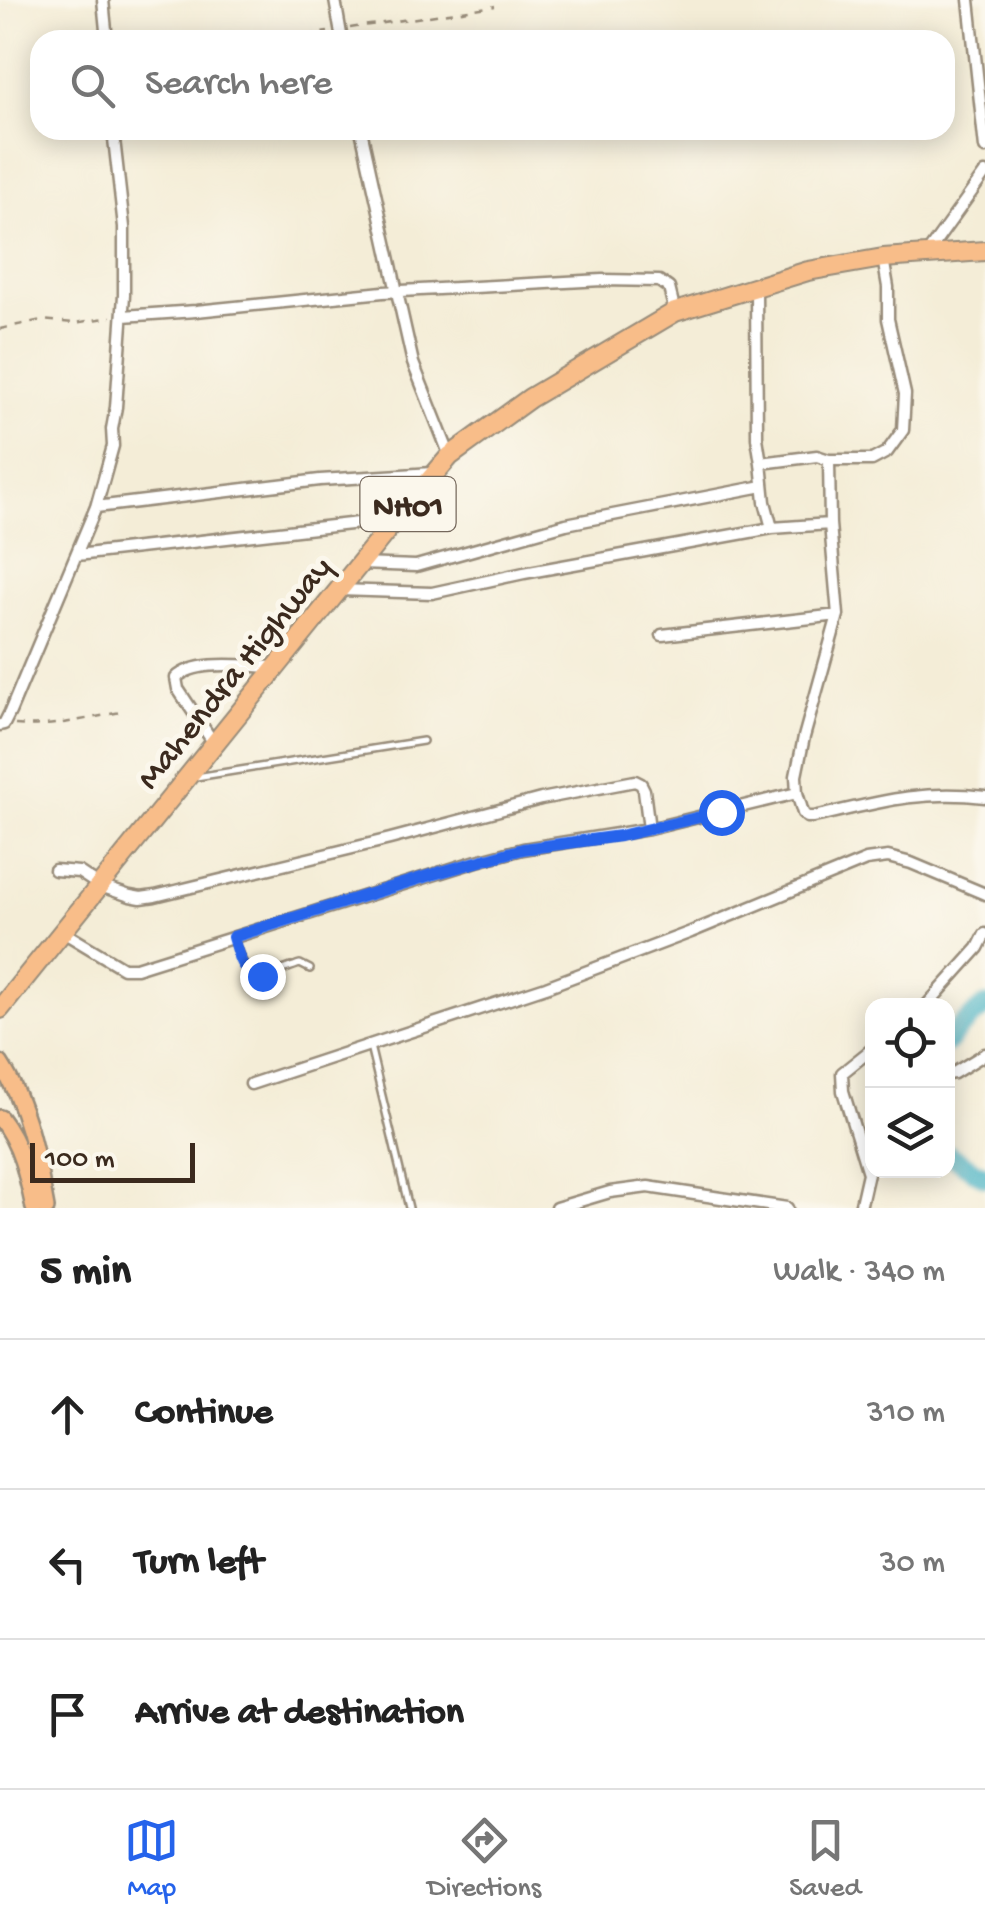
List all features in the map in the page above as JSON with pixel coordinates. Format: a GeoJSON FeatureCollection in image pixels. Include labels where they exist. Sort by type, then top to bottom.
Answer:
{"type":"FeatureCollection","features":[{"type":"Feature","properties":{"kind":"highway","name":"Mahendra Highway"},"geometry":{"type":"LineString","coordinates":[[0,1009],[450,456],[530,398],[675,312],[808,272],[883,258],[985,251]]}},
{"type":"Feature","properties":{"kind":"main road"},"geometry":{"type":"LineString","coordinates":[[0,1064],[28,1127],[46,1208]]}},
{"type":"Feature","properties":{"kind":"main road"},"geometry":{"type":"LineString","coordinates":[[0,1118],[23,1158],[34,1208]]}},
{"type":"Feature","properties":{"kind":"street"},"geometry":{"type":"LineString","coordinates":[[103,0],[106,30]]}},
{"type":"Feature","properties":{"kind":"street"},"geometry":{"type":"LineString","coordinates":[[335,0],[340,30]]}},
{"type":"Feature","properties":{"kind":"street"},"geometry":{"type":"LineString","coordinates":[[970,0],[985,148]]}},
{"type":"Feature","properties":{"kind":"street"},"geometry":{"type":"LineString","coordinates":[[2,724],[96,507],[112,446],[123,316],[124,227],[114,140]]}},
{"type":"Feature","properties":{"kind":"street"},"geometry":{"type":"LineString","coordinates":[[363,140],[413,364],[450,456]]}},
{"type":"Feature","properties":{"kind":"street"},"geometry":{"type":"LineString","coordinates":[[926,255],[985,173]]}},
{"type":"Feature","properties":{"kind":"street"},"geometry":{"type":"LineString","coordinates":[[760,463],[817,456],[830,460],[872,460],[886,452],[902,430],[905,394],[888,319],[883,258]]}},
{"type":"Feature","properties":{"kind":"street"},"geometry":{"type":"LineString","coordinates":[[123,316],[397,292],[602,280],[658,281],[668,288],[675,312]]}},
{"type":"Feature","properties":{"kind":"street"},"geometry":{"type":"LineString","coordinates":[[756,288],[757,438],[772,528]]}},
{"type":"Feature","properties":{"kind":"street"},"geometry":{"type":"LineString","coordinates":[[830,460],[830,524],[838,616],[796,776],[802,812],[808,817],[924,794],[985,796]]}},
{"type":"Feature","properties":{"kind":"street"},"geometry":{"type":"LineString","coordinates":[[96,507],[320,480],[436,472]]}},
{"type":"Feature","properties":{"kind":"street"},"geometry":{"type":"LineString","coordinates":[[360,564],[416,566],[566,524],[763,486]]}},
{"type":"Feature","properties":{"kind":"street"},"geometry":{"type":"LineString","coordinates":[[77,555],[396,518]]}},
{"type":"Feature","properties":{"kind":"street"},"geometry":{"type":"LineString","coordinates":[[338,590],[432,593],[524,572],[772,528],[830,524]]}},
{"type":"Feature","properties":{"kind":"street"},"geometry":{"type":"LineString","coordinates":[[662,635],[838,616]]}},
{"type":"Feature","properties":{"kind":"street"},"geometry":{"type":"LineString","coordinates":[[214,744],[178,689],[178,674],[206,666],[276,668]]}},
{"type":"Feature","properties":{"kind":"street"},"geometry":{"type":"LineString","coordinates":[[54,870],[79,872],[100,886],[141,898],[541,799],[635,781],[644,790],[649,830]]}},
{"type":"Feature","properties":{"kind":"street"},"geometry":{"type":"LineString","coordinates":[[63,932],[123,968],[136,968],[476,861],[523,849],[649,830],[797,792]]}},
{"type":"Feature","properties":{"kind":"street"},"geometry":{"type":"LineString","coordinates":[[251,1084],[546,987],[866,860],[900,860],[985,894]]}},
{"type":"Feature","properties":{"kind":"street"},"geometry":{"type":"LineString","coordinates":[[933,998],[978,948],[985,934]]}},
{"type":"Feature","properties":{"kind":"street"},"geometry":{"type":"LineString","coordinates":[[955,1073],[985,1054]]}},
{"type":"Feature","properties":{"kind":"street"},"geometry":{"type":"LineString","coordinates":[[860,1208],[868,1173],[842,1091],[842,1073],[865,1055]]}},
{"type":"Feature","properties":{"kind":"street"},"geometry":{"type":"LineString","coordinates":[[556,1208],[610,1192],[648,1188],[786,1208]]}},
{"type":"Feature","properties":{"kind":"lane"},"geometry":{"type":"LineString","coordinates":[[188,778],[423,741]]}},
{"type":"Feature","properties":{"kind":"lane"},"geometry":{"type":"LineString","coordinates":[[233,937],[242,963],[251,974],[262,976],[300,964],[310,969]]}},
{"type":"Feature","properties":{"kind":"lane"},"geometry":{"type":"LineString","coordinates":[[370,1046],[409,1208]]}},
{"type":"Feature","properties":{"kind":"path"},"geometry":{"type":"LineString","coordinates":[[368,30],[495,6]]}},
{"type":"Feature","properties":{"kind":"path"},"geometry":{"type":"LineString","coordinates":[[0,329],[42,320],[74,323],[123,316]]}},
{"type":"Feature","properties":{"kind":"path"},"geometry":{"type":"LineString","coordinates":[[2,724],[30,726],[126,710]]}},
{"type":"Feature","properties":{"kind":"waterway"},"geometry":{"type":"LineString","coordinates":[[955,1033],[985,1006]]}},
{"type":"Feature","properties":{"kind":"waterway"},"geometry":{"type":"LineString","coordinates":[[955,1158],[985,1177]]}},
{"type":"Feature","properties":{"kind":"route"},"geometry":{"type":"LineString","coordinates":[[262,976],[247,971],[233,937],[523,849],[620,836],[721,812]]}}]}
